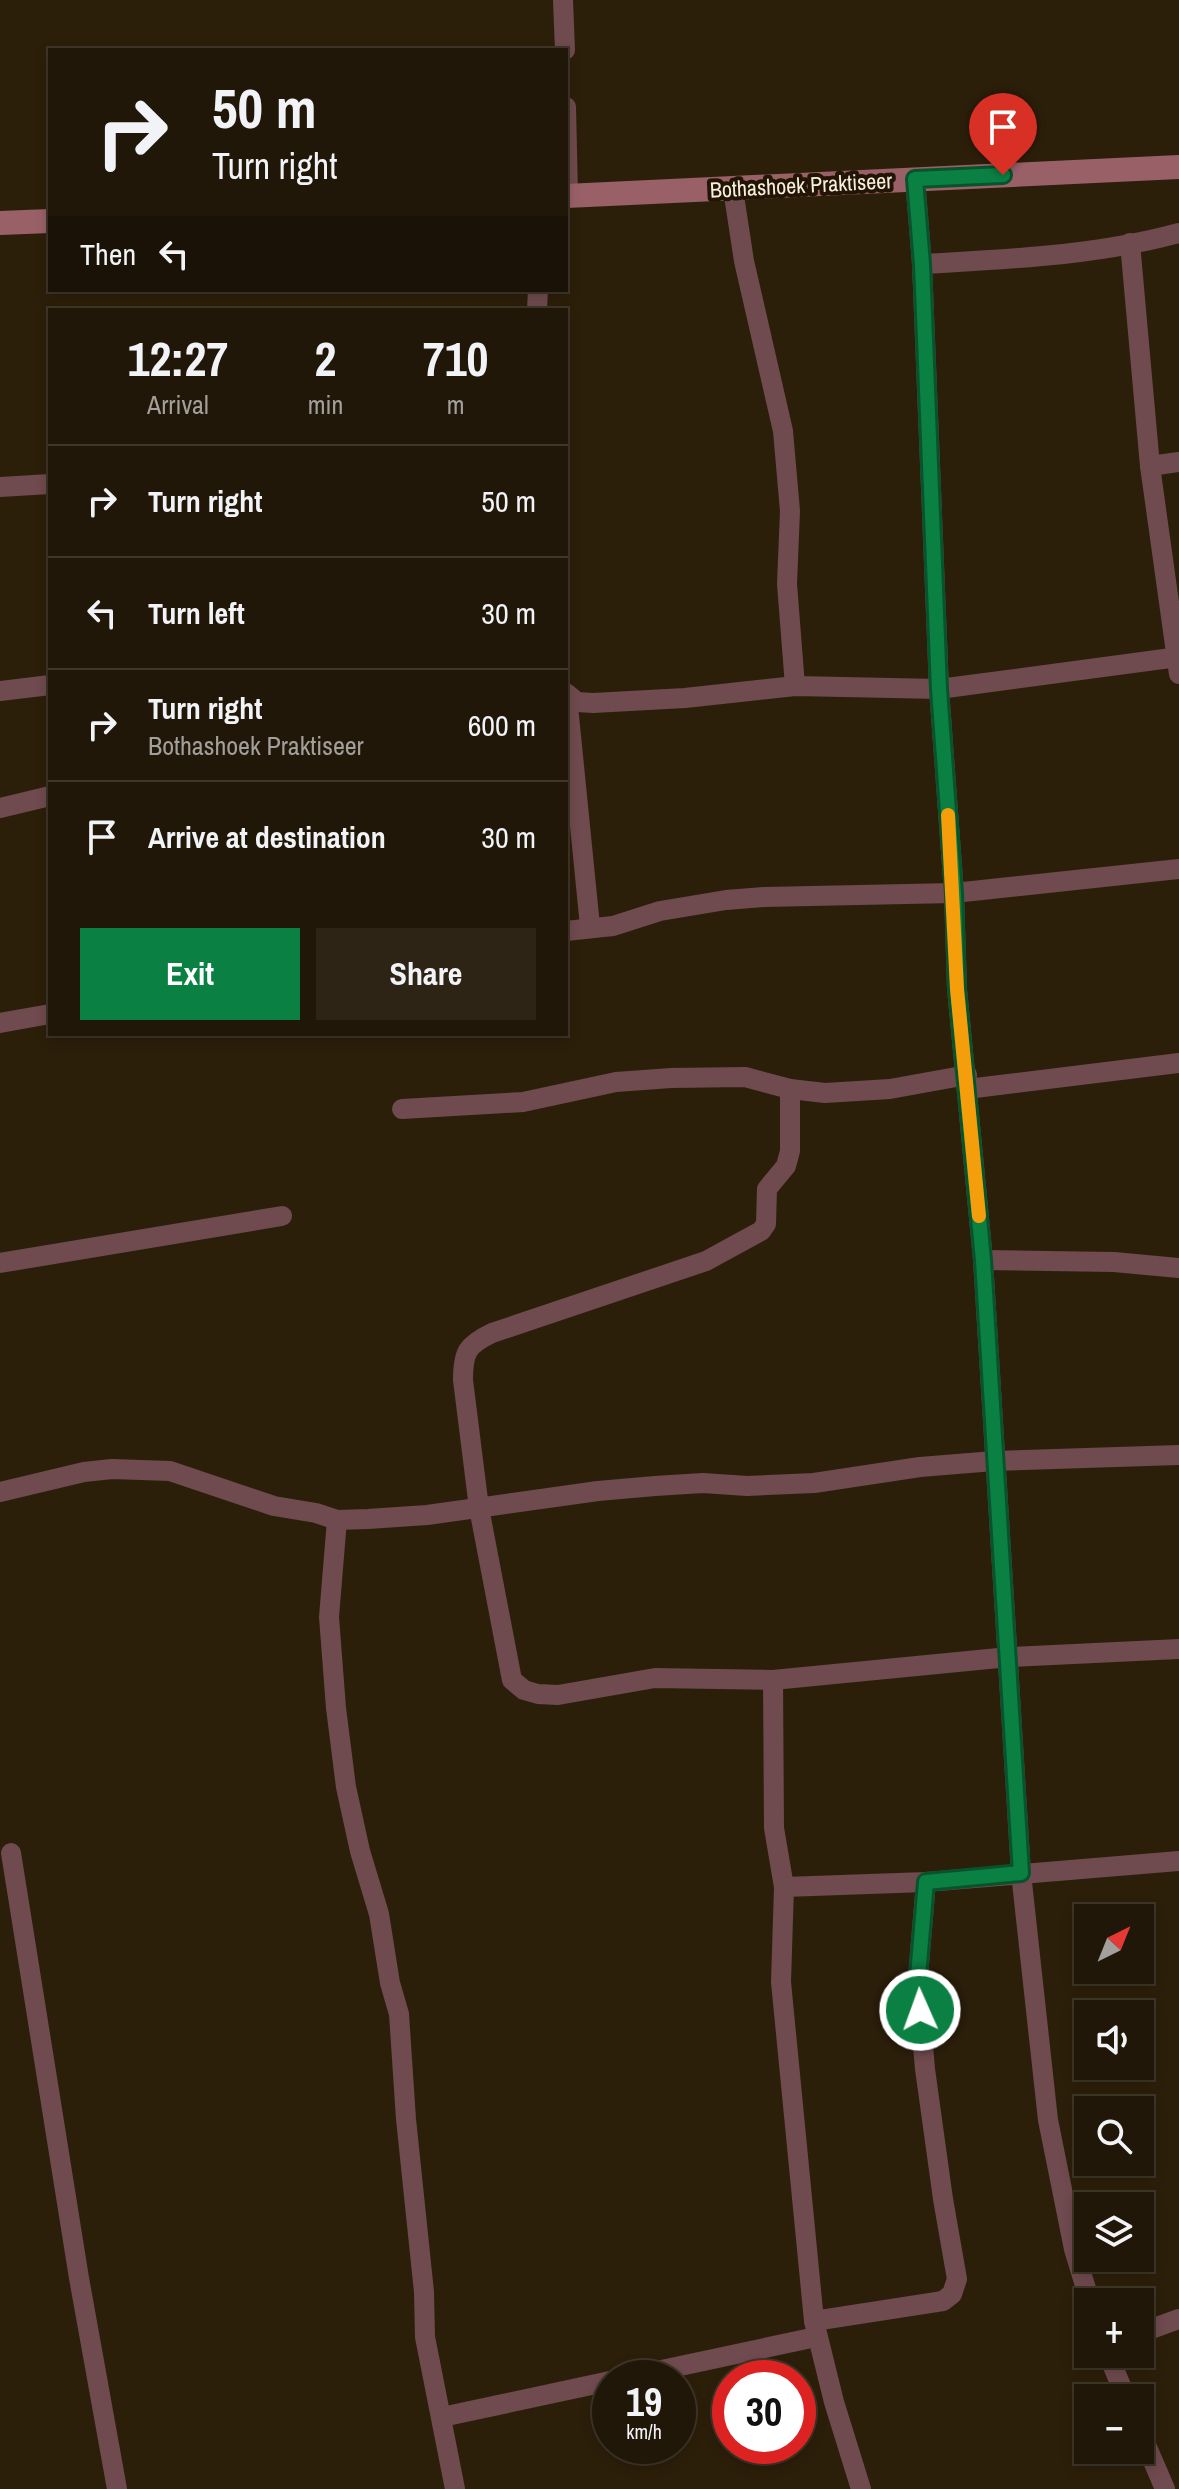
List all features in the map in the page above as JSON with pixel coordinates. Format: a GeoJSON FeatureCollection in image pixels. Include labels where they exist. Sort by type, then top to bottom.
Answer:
{"type":"FeatureCollection","features":[{"type":"Feature","properties":{"kind":"street"},"geometry":{"type":"LineString","coordinates":[[563,0],[565,48]]}},
{"type":"Feature","properties":{"kind":"street","name":"Bothashoek Praktiseer"},"geometry":{"type":"LineString","coordinates":[[568,196],[1179,167]]}},
{"type":"Feature","properties":{"kind":"street"},"geometry":{"type":"LineString","coordinates":[[915,179],[922,264],[939,689],[954,893],[957,989],[983,1260],[1021,1873],[1048,2120],[1074,2249],[1086,2288]]}},
{"type":"Feature","properties":{"kind":"street"},"geometry":{"type":"LineString","coordinates":[[733,189],[744,261],[783,431],[790,511],[788,620],[795,686]]}},
{"type":"Feature","properties":{"kind":"street"},"geometry":{"type":"LineString","coordinates":[[0,223],[48,221]]}},
{"type":"Feature","properties":{"kind":"street"},"geometry":{"type":"LineString","coordinates":[[922,264],[1095,251],[1179,233]]}},
{"type":"Feature","properties":{"kind":"street"},"geometry":{"type":"LineString","coordinates":[[568,696],[577,702],[593,703],[640,702],[795,686],[939,689],[1178,663],[1150,466],[1130,243]]}},
{"type":"Feature","properties":{"kind":"street"},"geometry":{"type":"LineString","coordinates":[[1150,466],[1179,462]]}},
{"type":"Feature","properties":{"kind":"street"},"geometry":{"type":"LineString","coordinates":[[0,487],[48,484]]}},
{"type":"Feature","properties":{"kind":"street"},"geometry":{"type":"LineString","coordinates":[[0,691],[48,685]]}},
{"type":"Feature","properties":{"kind":"street"},"geometry":{"type":"LineString","coordinates":[[568,714],[590,926]]}},
{"type":"Feature","properties":{"kind":"street"},"geometry":{"type":"LineString","coordinates":[[0,808],[48,796]]}},
{"type":"Feature","properties":{"kind":"street"},"geometry":{"type":"LineString","coordinates":[[568,931],[629,923],[660,911],[699,903],[764,897],[954,893],[1179,869]]}},
{"type":"Feature","properties":{"kind":"street"},"geometry":{"type":"LineString","coordinates":[[0,1023],[48,1014]]}},
{"type":"Feature","properties":{"kind":"street"},"geometry":{"type":"LineString","coordinates":[[402,1109],[523,1102],[616,1082],[671,1078],[745,1077],[790,1089],[825,1093],[1179,1063]]}},
{"type":"Feature","properties":{"kind":"street"},"geometry":{"type":"LineString","coordinates":[[790,1089],[790,1151],[786,1166],[767,1189],[766,1224],[761,1231],[706,1261],[492,1333],[475,1341],[466,1351],[463,1380],[479,1508],[512,1680],[524,1690],[558,1695],[655,1678],[773,1680],[1009,1657],[1179,1649]]}},
{"type":"Feature","properties":{"kind":"street"},"geometry":{"type":"LineString","coordinates":[[0,1263],[282,1216]]}},
{"type":"Feature","properties":{"kind":"street"},"geometry":{"type":"LineString","coordinates":[[983,1260],[1114,1262],[1179,1268]]}},
{"type":"Feature","properties":{"kind":"street"},"geometry":{"type":"LineString","coordinates":[[0,1492],[84,1472],[112,1469],[170,1471],[274,1506],[337,1520],[427,1515],[598,1491],[703,1483],[735,1486],[814,1483],[920,1467],[994,1461],[1179,1455]]}},
{"type":"Feature","properties":{"kind":"street"},"geometry":{"type":"LineString","coordinates":[[337,1520],[329,1629],[337,1720],[346,1787],[360,1851],[379,1914],[390,1983],[399,2014],[406,2119],[424,2292],[425,2337],[455,2489]]}},
{"type":"Feature","properties":{"kind":"street"},"geometry":{"type":"LineString","coordinates":[[773,1680],[774,1828],[784,1887],[781,1982],[815,2329],[861,2489]]}},
{"type":"Feature","properties":{"kind":"street"},"geometry":{"type":"LineString","coordinates":[[11,1853],[117,2489]]}},
{"type":"Feature","properties":{"kind":"street"},"geometry":{"type":"LineString","coordinates":[[784,1887],[926,1882],[1179,1861]]}},
{"type":"Feature","properties":{"kind":"street"},"geometry":{"type":"LineString","coordinates":[[694,2360],[943,2301],[956,2287],[925,2069],[920,2010],[918,1976],[926,1882]]}},
{"type":"Feature","properties":{"kind":"street"},"geometry":{"type":"LineString","coordinates":[[1154,2328],[1179,2319]]}},
{"type":"Feature","properties":{"kind":"street"},"geometry":{"type":"LineString","coordinates":[[442,2417],[592,2385]]}},
{"type":"Feature","properties":{"kind":"street"},"geometry":{"type":"LineString","coordinates":[[1154,2463],[1165,2489]]}},
{"type":"Feature","properties":{"kind":"slow traffic"},"geometry":{"type":"LineString","coordinates":[[948,815],[957,989],[979,1216]]}},
{"type":"Feature","properties":{"kind":"route"},"geometry":{"type":"LineString","coordinates":[[920,2010],[918,1976],[926,1882],[1021,1873],[983,1260],[957,989],[954,893],[939,689],[922,264],[915,179],[1003,175]]}}]}
